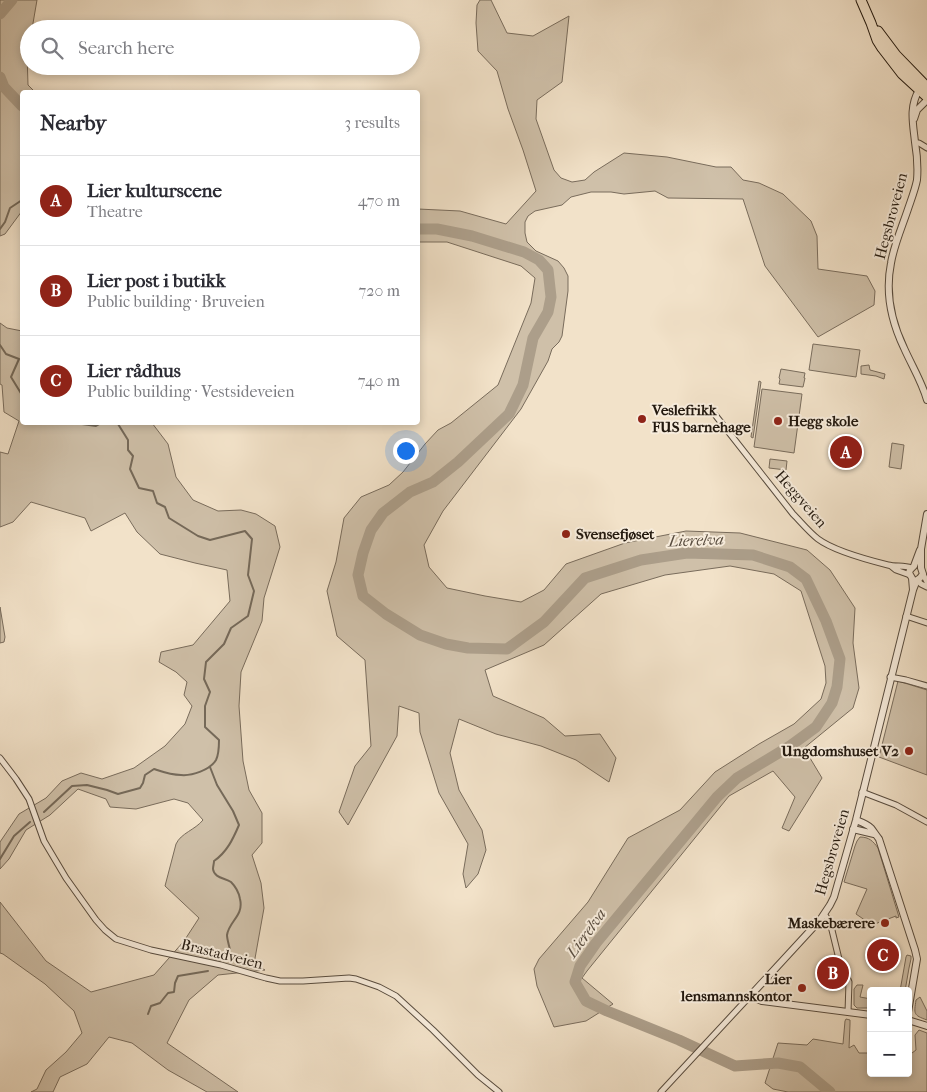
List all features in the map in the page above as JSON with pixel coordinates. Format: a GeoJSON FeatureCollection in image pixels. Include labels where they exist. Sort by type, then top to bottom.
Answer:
{"type":"FeatureCollection","features":[{"type":"Feature","properties":{"kind":"main road"},"geometry":{"type":"LineString","coordinates":[[861,0],[871,23],[924,89],[927,98]]}},
{"type":"Feature","properties":{"kind":"street","name":"Hegsbroveien"},"geometry":{"type":"LineString","coordinates":[[924,89],[914,100],[912,111],[916,143],[916,181],[894,250],[888,289],[894,325],[922,384],[927,400]]}},
{"type":"Feature","properties":{"kind":"street"},"geometry":{"type":"LineString","coordinates":[[913,120],[917,110],[927,98]]}},
{"type":"Feature","properties":{"kind":"street"},"geometry":{"type":"LineString","coordinates":[[916,143],[920,143],[927,148]]}},
{"type":"Feature","properties":{"kind":"street","name":"Heggveien"},"geometry":{"type":"LineString","coordinates":[[716,416],[793,514],[818,539],[862,558],[891,566],[898,565],[913,573]]}},
{"type":"Feature","properties":{"kind":"street","name":"Hegsbroveien"},"geometry":{"type":"LineString","coordinates":[[661,1092],[824,914],[831,903],[856,820],[913,590],[913,573],[921,549],[927,514]]}},
{"type":"Feature","properties":{"kind":"street","name":"Hegsbroveien"},"geometry":{"type":"LineString","coordinates":[[921,549],[922,571]]}},
{"type":"Feature","properties":{"kind":"street"},"geometry":{"type":"LineString","coordinates":[[913,573],[917,566],[922,571],[927,582]]}},
{"type":"Feature","properties":{"kind":"street"},"geometry":{"type":"LineString","coordinates":[[913,573],[920,578],[922,571]]}},
{"type":"Feature","properties":{"kind":"street"},"geometry":{"type":"LineString","coordinates":[[913,573],[921,584],[927,587]]}},
{"type":"Feature","properties":{"kind":"street"},"geometry":{"type":"LineString","coordinates":[[906,616],[927,623]]}},
{"type":"Feature","properties":{"kind":"street"},"geometry":{"type":"LineString","coordinates":[[890,677],[927,686]]}},
{"type":"Feature","properties":{"kind":"street","name":"Brastadveien"},"geometry":{"type":"LineString","coordinates":[[0,758],[29,799],[44,841],[66,878],[96,920],[116,938],[151,950],[221,965],[280,981],[296,982],[348,978],[378,987],[396,996],[478,1075],[499,1092]]}},
{"type":"Feature","properties":{"kind":"street"},"geometry":{"type":"LineString","coordinates":[[862,792],[891,802],[927,822]]}},
{"type":"Feature","properties":{"kind":"street"},"geometry":{"type":"LineString","coordinates":[[856,820],[867,825],[881,843],[916,950],[917,959],[912,988]]}},
{"type":"Feature","properties":{"kind":"street"},"geometry":{"type":"LineString","coordinates":[[853,829],[874,834]]}},
{"type":"Feature","properties":{"kind":"street"},"geometry":{"type":"LineString","coordinates":[[824,914],[830,922],[839,959],[849,982],[848,1012]]}},
{"type":"Feature","properties":{"kind":"street"},"geometry":{"type":"LineString","coordinates":[[750,996],[762,1000],[867,1014]]}},
{"type":"Feature","properties":{"kind":"street"},"geometry":{"type":"LineString","coordinates":[[912,1021],[927,1026]]}},
{"type":"Feature","properties":{"kind":"shaded area"},"geometry":{"type":"Polygon","coordinates":[[[0,0],[37,0],[34,20],[20,20],[20,75],[28,75],[28,85],[33,90],[20,90],[20,214],[5,234],[0,236],[0,0]]]}},
{"type":"Feature","properties":{"kind":"shaded area"},"geometry":{"type":"Polygon","coordinates":[[[480,0],[491,0],[507,33],[533,36],[569,16],[562,82],[537,100],[536,119],[554,170],[561,178],[572,182],[585,180],[624,153],[667,157],[716,167],[731,167],[743,180],[759,183],[783,194],[811,221],[817,236],[818,269],[867,276],[875,291],[874,305],[818,337],[765,266],[743,199],[668,198],[655,191],[624,194],[591,192],[571,197],[562,205],[535,211],[528,216],[525,222],[527,242],[536,251],[558,261],[568,276],[562,336],[552,349],[548,361],[521,409],[443,511],[424,545],[429,567],[447,588],[521,602],[544,590],[566,564],[625,543],[686,531],[740,533],[807,550],[830,570],[855,608],[853,643],[859,688],[853,708],[804,748],[822,778],[789,831],[782,828],[795,797],[773,771],[729,796],[582,978],[613,1004],[586,1021],[554,1027],[537,986],[534,969],[539,959],[588,902],[628,838],[680,810],[715,772],[794,724],[821,699],[826,683],[825,666],[801,591],[774,574],[730,566],[665,575],[601,594],[544,645],[485,670],[493,696],[544,718],[565,736],[600,734],[616,758],[609,782],[576,760],[541,746],[496,734],[459,719],[450,753],[459,790],[482,830],[486,850],[478,874],[466,888],[463,874],[468,844],[439,793],[420,732],[419,713],[399,706],[397,736],[348,825],[339,812],[355,766],[371,746],[365,660],[337,636],[327,591],[336,562],[344,518],[361,497],[389,485],[403,472],[438,430],[451,423],[498,385],[531,303],[535,278],[521,266],[447,242],[420,242],[420,209],[460,211],[506,224],[536,191],[497,71],[478,51],[477,5],[480,0]]]}},
{"type":"Feature","properties":{"kind":"shaded area"},"geometry":{"type":"Polygon","coordinates":[[[0,323],[7,328],[20,331],[20,425],[154,425],[168,444],[176,477],[193,500],[218,511],[241,510],[256,514],[275,526],[280,547],[264,598],[262,621],[241,672],[239,706],[243,761],[249,790],[262,813],[262,843],[252,855],[261,883],[264,908],[254,964],[265,970],[218,975],[189,1000],[167,1043],[238,1092],[207,1092],[168,1070],[132,1043],[109,1037],[87,1064],[60,1077],[53,1092],[31,1092],[37,1089],[46,1070],[66,1052],[82,1033],[74,1011],[45,984],[0,953],[0,902],[46,961],[91,992],[154,975],[184,941],[199,918],[165,886],[178,840],[203,820],[188,803],[174,799],[136,809],[110,807],[106,799],[78,789],[50,815],[26,830],[9,859],[0,869],[0,842],[19,814],[46,798],[62,781],[81,773],[102,779],[134,768],[165,746],[185,724],[192,706],[184,695],[187,682],[176,672],[159,662],[161,652],[193,645],[230,601],[227,570],[160,554],[137,532],[125,513],[91,531],[85,518],[31,502],[13,522],[0,527],[0,452],[8,454],[19,421],[4,412],[2,385],[0,384],[0,323]]]}},
{"type":"Feature","properties":{"kind":"shaded area"},"geometry":{"type":"Polygon","coordinates":[[[813,344],[860,350],[856,377],[809,370],[813,344]]]}},
{"type":"Feature","properties":{"kind":"shaded area"},"geometry":{"type":"Polygon","coordinates":[[[869,365],[870,370],[885,374],[884,379],[861,374],[861,366],[869,365]]]}},
{"type":"Feature","properties":{"kind":"shaded area"},"geometry":{"type":"Polygon","coordinates":[[[781,369],[805,373],[803,387],[779,384],[781,369]]]}},
{"type":"Feature","properties":{"kind":"shaded area"},"geometry":{"type":"Polygon","coordinates":[[[759,381],[761,382],[753,438],[751,437],[759,381]]]}},
{"type":"Feature","properties":{"kind":"shaded area","name":"Hegg skole"},"geometry":{"type":"Polygon","coordinates":[[[762,389],[802,394],[794,453],[754,447],[762,389]]]}},
{"type":"Feature","properties":{"kind":"shaded area"},"geometry":{"type":"Polygon","coordinates":[[[892,443],[904,445],[901,469],[889,467],[892,443]]]}},
{"type":"Feature","properties":{"kind":"shaded area"},"geometry":{"type":"Polygon","coordinates":[[[770,459],[787,461],[786,470],[769,468],[770,459]]]}},
{"type":"Feature","properties":{"kind":"shaded area"},"geometry":{"type":"Polygon","coordinates":[[[0,607],[5,637],[4,642],[0,643],[0,607]]]}},
{"type":"Feature","properties":{"kind":"shaded area"},"geometry":{"type":"Polygon","coordinates":[[[898,681],[927,690],[927,775],[879,757],[898,681]]]}},
{"type":"Feature","properties":{"kind":"shaded area"},"geometry":{"type":"Polygon","coordinates":[[[860,837],[870,840],[878,848],[899,917],[896,918],[896,916],[872,925],[856,914],[867,889],[844,882],[855,846],[860,837]]]}},
{"type":"Feature","properties":{"kind":"shaded area"},"geometry":{"type":"Polygon","coordinates":[[[907,955],[911,956],[911,959],[906,987],[901,987],[907,955]]]}},
{"type":"Feature","properties":{"kind":"shaded area"},"geometry":{"type":"Polygon","coordinates":[[[857,985],[863,985],[860,997],[867,998],[867,1008],[857,1008],[854,1005],[854,989],[857,985]]]}},
{"type":"Feature","properties":{"kind":"shaded area"},"geometry":{"type":"Polygon","coordinates":[[[920,997],[927,1011],[927,1020],[919,1017],[916,1013],[916,1000],[920,997]]]}},
{"type":"Feature","properties":{"kind":"shaded area"},"geometry":{"type":"Polygon","coordinates":[[[846,1019],[850,1020],[849,1048],[854,1045],[859,1053],[867,1053],[867,1077],[912,1077],[912,1053],[916,1050],[915,1035],[919,1030],[927,1033],[927,1092],[788,1092],[773,1089],[765,1083],[778,1043],[807,1045],[813,1039],[843,1044],[846,1019]]]}},
{"type":"Feature","properties":{"kind":"waterway","name":"Lierelva"},"geometry":{"type":"LineString","coordinates":[[0,14],[12,0]]}},
{"type":"Feature","properties":{"kind":"waterway","name":"Lierelva"},"geometry":{"type":"LineString","coordinates":[[0,77],[4,87],[20,104]]}},
{"type":"Feature","properties":{"kind":"waterway"},"geometry":{"type":"LineString","coordinates":[[0,229],[5,222],[10,208],[20,201]]}},
{"type":"Feature","properties":{"kind":"waterway","name":"Lierelva"},"geometry":{"type":"LineString","coordinates":[[420,229],[437,229],[472,236],[524,252],[539,260],[548,270],[551,297],[548,312],[533,338],[523,385],[509,414],[458,462],[433,482],[410,492],[383,513],[371,530],[358,575],[363,596],[386,614],[420,635],[446,644],[468,648],[507,649],[544,622],[585,578],[641,560],[687,553],[753,555],[790,567],[806,579],[826,621],[840,659],[837,687],[832,703],[816,727],[790,746],[737,778],[717,797],[596,943],[580,966],[575,982],[586,1001],[607,1011],[679,1040],[735,1066],[778,1063],[800,1067],[830,1092]]}},
{"type":"Feature","properties":{"kind":"waterway"},"geometry":{"type":"LineString","coordinates":[[0,345],[6,354],[19,359],[11,377],[20,392]]}},
{"type":"Feature","properties":{"kind":"waterway"},"geometry":{"type":"LineString","coordinates":[[89,425],[98,425]]}},
{"type":"Feature","properties":{"kind":"waterway"},"geometry":{"type":"LineString","coordinates":[[44,812],[72,786],[87,785],[118,794],[140,788],[145,775],[154,769],[170,774],[185,775],[200,772],[213,764],[218,755],[219,740],[205,727],[205,706],[210,692],[204,679],[206,662],[224,644],[231,628],[248,616],[254,591],[248,575],[252,539],[245,531],[210,540],[198,536],[169,518],[165,507],[157,503],[153,491],[139,488],[130,469],[133,456],[128,450],[128,440],[119,425]]}},
{"type":"Feature","properties":{"kind":"waterway"},"geometry":{"type":"LineString","coordinates":[[210,767],[217,785],[239,825],[226,849],[214,861],[213,868],[215,874],[231,882],[238,892],[241,905],[228,930],[230,950],[225,955]]}},
{"type":"Feature","properties":{"kind":"waterway"},"geometry":{"type":"LineString","coordinates":[[0,859],[14,836],[30,822]]}},
{"type":"Feature","properties":{"kind":"waterway"},"geometry":{"type":"LineString","coordinates":[[148,1014],[151,1006],[160,1003],[168,993],[174,992],[178,976],[208,971]]}},
{"type":"Feature","properties":{"kind":"place","name":"Veslefrikk FUS barnehage"},"geometry":{"type":"Point","coordinates":[642,419]}},
{"type":"Feature","properties":{"kind":"place","name":"Hegg skole"},"geometry":{"type":"Point","coordinates":[778,421]}},
{"type":"Feature","properties":{"kind":"place","name":"Lier kulturscene"},"geometry":{"type":"Point","coordinates":[846,452]}},
{"type":"Feature","properties":{"kind":"place","name":"Svensefjøset"},"geometry":{"type":"Point","coordinates":[566,534]}},
{"type":"Feature","properties":{"kind":"place","name":"Ungdomshuset V2"},"geometry":{"type":"Point","coordinates":[909,751]}},
{"type":"Feature","properties":{"kind":"place","name":"Maskebærere"},"geometry":{"type":"Point","coordinates":[885,923]}},
{"type":"Feature","properties":{"kind":"place","name":"Lier rådhus"},"geometry":{"type":"Point","coordinates":[883,955]}},
{"type":"Feature","properties":{"kind":"place","name":"Lier post i butikk"},"geometry":{"type":"Point","coordinates":[833,973]}},
{"type":"Feature","properties":{"kind":"place","name":"Lier lensmannskontor"},"geometry":{"type":"Point","coordinates":[802,988]}}]}
